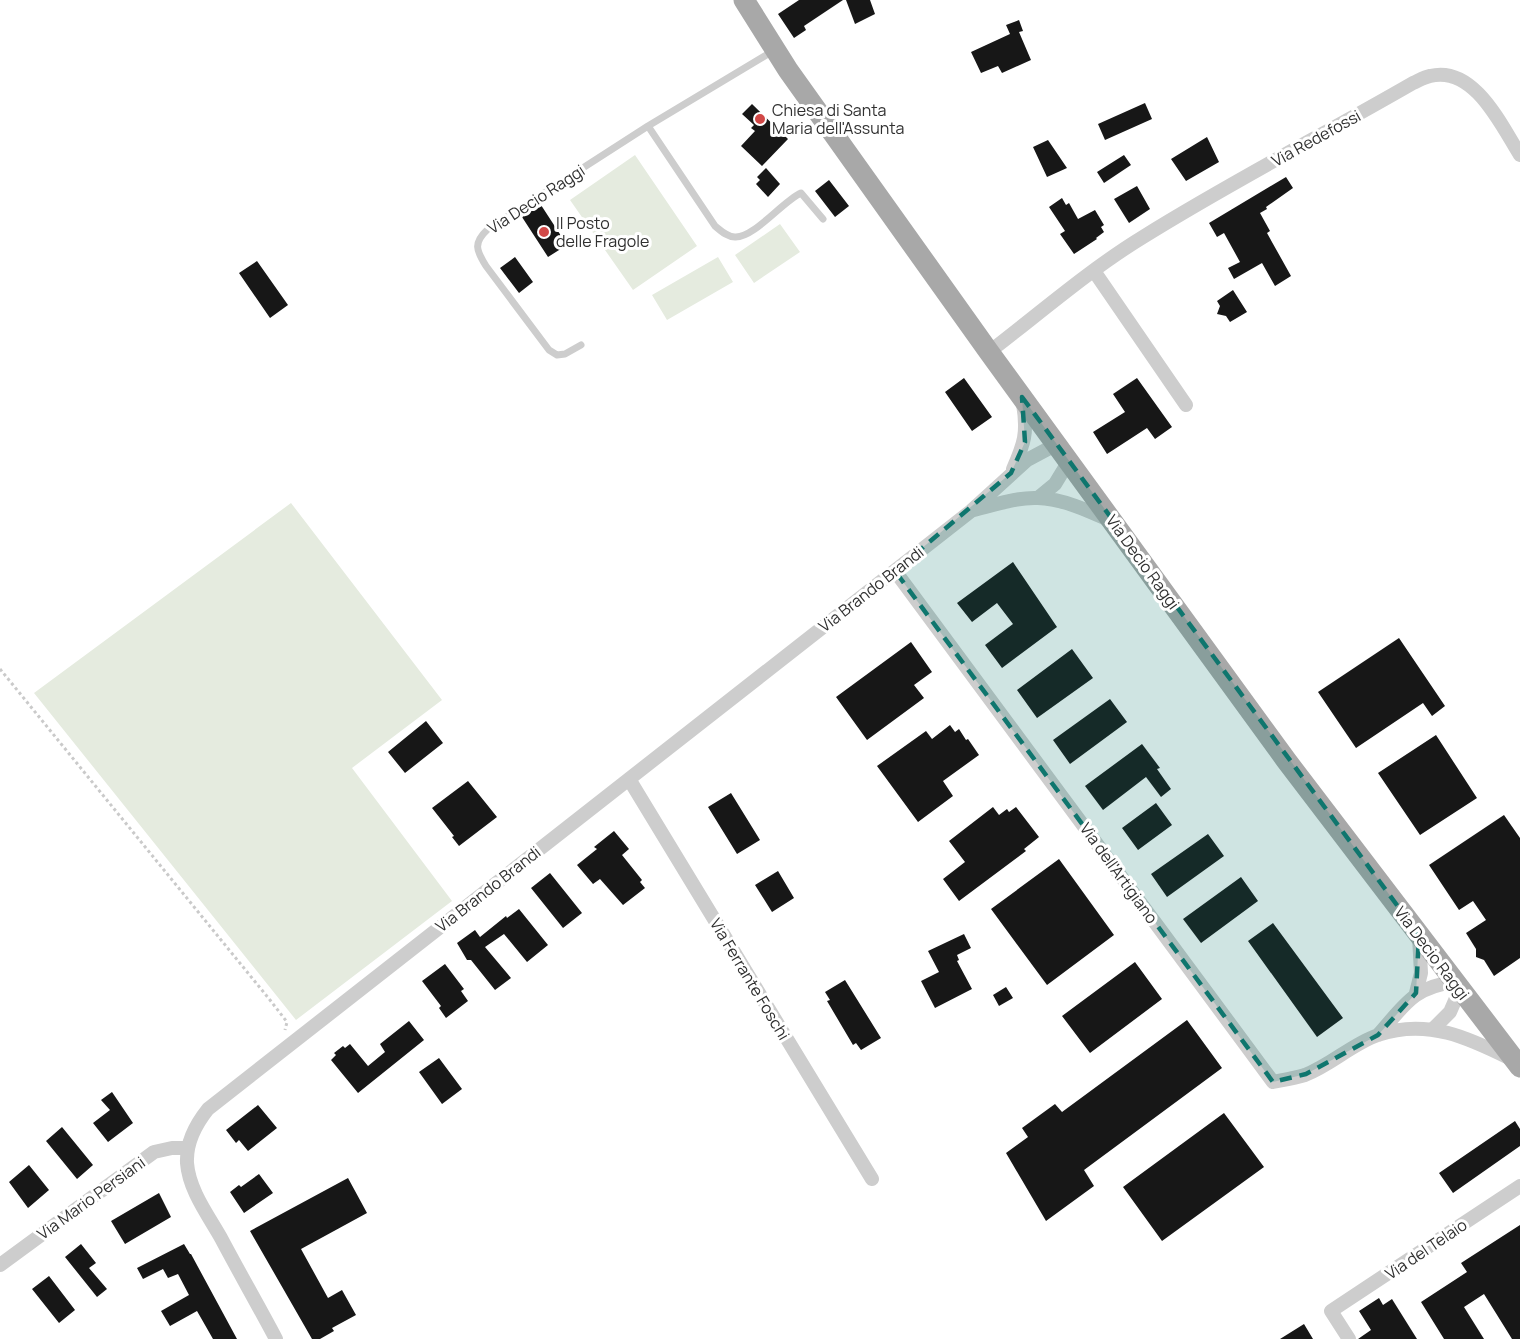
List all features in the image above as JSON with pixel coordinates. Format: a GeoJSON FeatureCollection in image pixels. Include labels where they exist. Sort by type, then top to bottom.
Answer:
{"type":"FeatureCollection","features":[{"type":"Feature","properties":{"kind":"main road","name":"Via Decio Raggi"},"geometry":{"type":"LineString","coordinates":[[750,2],[775,50],[990,352],[1286,760],[1518,1064]]}},
{"type":"Feature","properties":{"kind":"street","name":"Via Redefossi"},"geometry":{"type":"LineString","coordinates":[[990,352],[1094,271],[1142,237],[1413,83],[1430,76],[1442,75],[1456,78],[1476,89],[1520,155]]}},
{"type":"Feature","properties":{"kind":"street"},"geometry":{"type":"LineString","coordinates":[[1094,271],[1186,405]]}},
{"type":"Feature","properties":{"kind":"street","name":"Via Brando Brandi"},"geometry":{"type":"LineString","coordinates":[[1011,473],[1025,442],[1027,425],[1022,396]]}},
{"type":"Feature","properties":{"kind":"street"},"geometry":{"type":"LineString","coordinates":[[1038,498],[1055,484],[1063,452]]}},
{"type":"Feature","properties":{"kind":"street","name":"Via Brando Brandi"},"geometry":{"type":"LineString","coordinates":[[276,1339],[190,1179],[187,1163],[188,1148],[199,1121],[222,1097],[971,511],[1011,473],[1036,454],[1063,452]]}},
{"type":"Feature","properties":{"kind":"street","name":"Via Brando Brandi"},"geometry":{"type":"LineString","coordinates":[[971,511],[1017,500],[1038,498],[1069,504],[1114,522]]}},
{"type":"Feature","properties":{"kind":"street","name":"Via dell'Artigiano"},"geometry":{"type":"LineString","coordinates":[[895,571],[1273,1082],[1306,1074],[1378,1035],[1406,1030],[1433,1029],[1473,1041],[1518,1064]]}},
{"type":"Feature","properties":{"kind":"street","name":"Via Ferrante Foschi"},"geometry":{"type":"LineString","coordinates":[[629,779],[872,1179]]}},
{"type":"Feature","properties":{"kind":"street"},"geometry":{"type":"LineString","coordinates":[[1416,993],[1420,973],[1419,935]]}},
{"type":"Feature","properties":{"kind":"street","name":"Via dell'Artigiano"},"geometry":{"type":"LineString","coordinates":[[1378,1035],[1416,993],[1434,985],[1457,986]]}},
{"type":"Feature","properties":{"kind":"street"},"geometry":{"type":"LineString","coordinates":[[1433,1029],[1450,1012],[1457,986]]}},
{"type":"Feature","properties":{"kind":"street","name":"Via Mario Persiani"},"geometry":{"type":"LineString","coordinates":[[0,1265],[154,1152],[172,1148],[188,1148]]}},
{"type":"Feature","properties":{"kind":"street","name":"Via del Telaio"},"geometry":{"type":"LineString","coordinates":[[1349,1339],[1331,1311],[1520,1186]]}},
{"type":"Feature","properties":{"kind":"lane","name":"Via Decio Raggi"},"geometry":{"type":"LineString","coordinates":[[581,345],[565,354],[557,355],[549,350],[479,255],[477,244],[480,236],[648,126],[775,50]]}},
{"type":"Feature","properties":{"kind":"lane"},"geometry":{"type":"LineString","coordinates":[[648,126],[715,226],[726,234],[734,237],[750,232],[801,193],[823,219]]}},
{"type":"Feature","properties":{"kind":"path"},"geometry":{"type":"LineString","coordinates":[[0,669],[287,1022],[286,1029],[278,1037]]}},
{"type":"Feature","properties":{"kind":"highlighted area"},"geometry":{"type":"Polygon","coordinates":[[[1022,397],[1419,935],[1416,993],[1378,1035],[1306,1074],[1273,1082],[895,571],[1011,473],[1025,442],[1022,397]]]}},
{"type":"Feature","properties":{"kind":"shaded area"},"geometry":{"type":"Polygon","coordinates":[[[635,155],[697,246],[633,290],[570,200],[635,155]]]}},
{"type":"Feature","properties":{"kind":"shaded area"},"geometry":{"type":"Polygon","coordinates":[[[780,224],[800,252],[754,283],[735,255],[780,224]]]}},
{"type":"Feature","properties":{"kind":"shaded area"},"geometry":{"type":"Polygon","coordinates":[[[718,257],[733,282],[667,320],[652,295],[718,257]]]}},
{"type":"Feature","properties":{"kind":"shaded area"},"geometry":{"type":"Polygon","coordinates":[[[291,503],[442,700],[352,768],[452,901],[296,1020],[34,693],[291,503]]]}},
{"type":"Feature","properties":{"kind":"building"},"geometry":{"type":"Polygon","coordinates":[[[799,0],[843,0],[804,26],[806,30],[794,38],[778,14],[799,0]]]}},
{"type":"Feature","properties":{"kind":"building"},"geometry":{"type":"Polygon","coordinates":[[[846,0],[870,0],[875,14],[855,24],[846,0]]]}},
{"type":"Feature","properties":{"kind":"building"},"geometry":{"type":"Polygon","coordinates":[[[1019,20],[1023,31],[1019,32],[1031,60],[1002,73],[998,66],[981,73],[971,52],[1010,34],[1006,25],[1019,20]]]}},
{"type":"Feature","properties":{"kind":"building"},"geometry":{"type":"Polygon","coordinates":[[[1145,103],[1152,119],[1105,140],[1098,124],[1145,103]]]}},
{"type":"Feature","properties":{"kind":"building"},"geometry":{"type":"Polygon","coordinates":[[[752,104],[788,139],[762,166],[741,146],[755,131],[751,128],[754,125],[742,114],[752,104]]]}},
{"type":"Feature","properties":{"kind":"building"},"geometry":{"type":"Polygon","coordinates":[[[1207,137],[1219,162],[1186,181],[1171,159],[1207,137]]]}},
{"type":"Feature","properties":{"kind":"building"},"geometry":{"type":"Polygon","coordinates":[[[1048,140],[1067,168],[1047,177],[1033,147],[1048,140]]]}},
{"type":"Feature","properties":{"kind":"building"},"geometry":{"type":"Polygon","coordinates":[[[1124,155],[1131,165],[1104,183],[1097,172],[1124,155]]]}},
{"type":"Feature","properties":{"kind":"building"},"geometry":{"type":"Polygon","coordinates":[[[766,168],[780,184],[768,197],[756,184],[760,180],[757,177],[766,168]]]}},
{"type":"Feature","properties":{"kind":"building"},"geometry":{"type":"Polygon","coordinates":[[[1286,177],[1293,188],[1260,213],[1270,231],[1267,233],[1291,276],[1275,286],[1262,263],[1234,279],[1228,268],[1240,262],[1224,233],[1217,237],[1209,223],[1286,177]]]}},
{"type":"Feature","properties":{"kind":"building"},"geometry":{"type":"Polygon","coordinates":[[[829,180],[849,206],[835,217],[815,191],[829,180]]]}},
{"type":"Feature","properties":{"kind":"building"},"geometry":{"type":"Polygon","coordinates":[[[1137,186],[1150,209],[1129,223],[1114,199],[1137,186]]]}},
{"type":"Feature","properties":{"kind":"building"},"geometry":{"type":"Polygon","coordinates":[[[1062,198],[1066,205],[1069,203],[1078,219],[1095,210],[1104,225],[1101,227],[1104,232],[1097,239],[1074,254],[1060,234],[1065,231],[1049,207],[1062,198]]]}},
{"type":"Feature","properties":{"kind":"building"},"geometry":{"type":"Polygon","coordinates":[[[541,205],[567,245],[548,257],[522,217],[541,205]]]}},
{"type":"Feature","properties":{"kind":"building"},"geometry":{"type":"Polygon","coordinates":[[[515,257],[533,282],[519,293],[500,268],[515,257]]]}},
{"type":"Feature","properties":{"kind":"building"},"geometry":{"type":"Polygon","coordinates":[[[257,261],[288,305],[270,318],[239,273],[257,261]]]}},
{"type":"Feature","properties":{"kind":"building"},"geometry":{"type":"Polygon","coordinates":[[[1233,290],[1247,312],[1230,322],[1226,316],[1217,314],[1220,306],[1217,301],[1233,290]]]}},
{"type":"Feature","properties":{"kind":"building"},"geometry":{"type":"Polygon","coordinates":[[[964,378],[992,417],[972,431],[945,392],[964,378]]]}},
{"type":"Feature","properties":{"kind":"building"},"geometry":{"type":"Polygon","coordinates":[[[1137,378],[1172,427],[1155,439],[1147,428],[1107,454],[1093,432],[1125,412],[1113,394],[1137,378]]]}},
{"type":"Feature","properties":{"kind":"building"},"geometry":{"type":"Polygon","coordinates":[[[1013,562],[1057,627],[1002,668],[985,645],[1013,624],[997,603],[972,622],[957,603],[1013,562]]]}},
{"type":"Feature","properties":{"kind":"building"},"geometry":{"type":"Polygon","coordinates":[[[1399,638],[1445,706],[1432,716],[1423,703],[1356,748],[1318,692],[1399,638]]]}},
{"type":"Feature","properties":{"kind":"building"},"geometry":{"type":"Polygon","coordinates":[[[911,642],[932,672],[914,685],[924,698],[867,740],[836,697],[911,642]]]}},
{"type":"Feature","properties":{"kind":"building"},"geometry":{"type":"Polygon","coordinates":[[[1072,649],[1093,678],[1037,718],[1017,690],[1072,649]]]}},
{"type":"Feature","properties":{"kind":"building"},"geometry":{"type":"Polygon","coordinates":[[[1110,699],[1127,722],[1070,764],[1053,740],[1110,699]]]}},
{"type":"Feature","properties":{"kind":"building"},"geometry":{"type":"Polygon","coordinates":[[[426,721],[443,743],[405,773],[388,752],[426,721]]]}},
{"type":"Feature","properties":{"kind":"building"},"geometry":{"type":"Polygon","coordinates":[[[950,725],[955,732],[959,729],[979,755],[943,781],[953,796],[918,822],[877,766],[926,731],[932,739],[950,725]]]}},
{"type":"Feature","properties":{"kind":"building"},"geometry":{"type":"Polygon","coordinates":[[[1436,735],[1477,798],[1420,835],[1378,773],[1436,735]]]}},
{"type":"Feature","properties":{"kind":"building"},"geometry":{"type":"Polygon","coordinates":[[[1142,744],[1160,768],[1157,769],[1171,789],[1161,797],[1146,777],[1103,810],[1085,786],[1142,744]]]}},
{"type":"Feature","properties":{"kind":"building"},"geometry":{"type":"Polygon","coordinates":[[[468,781],[497,817],[459,846],[432,808],[468,781]]]}},
{"type":"Feature","properties":{"kind":"building"},"geometry":{"type":"Polygon","coordinates":[[[731,793],[760,840],[737,854],[708,807],[731,793]]]}},
{"type":"Feature","properties":{"kind":"building"},"geometry":{"type":"Polygon","coordinates":[[[1156,803],[1172,825],[1138,850],[1122,828],[1156,803]]]}},
{"type":"Feature","properties":{"kind":"building"},"geometry":{"type":"Polygon","coordinates":[[[993,807],[999,815],[1007,809],[1009,812],[1016,807],[1039,837],[1024,849],[1026,851],[959,901],[943,879],[965,862],[949,841],[993,807]]]}},
{"type":"Feature","properties":{"kind":"building"},"geometry":{"type":"Polygon","coordinates":[[[1504,815],[1520,838],[1520,958],[1494,976],[1484,960],[1476,957],[1476,949],[1466,933],[1486,920],[1473,901],[1459,910],[1429,865],[1504,815]]]}},
{"type":"Feature","properties":{"kind":"building"},"geometry":{"type":"Polygon","coordinates":[[[614,831],[629,849],[622,855],[642,880],[640,882],[645,888],[623,905],[600,879],[593,884],[577,865],[614,831]]]}},
{"type":"Feature","properties":{"kind":"building"},"geometry":{"type":"Polygon","coordinates":[[[1208,834],[1224,856],[1167,897],[1151,874],[1208,834]]]}},
{"type":"Feature","properties":{"kind":"building"},"geometry":{"type":"Polygon","coordinates":[[[1059,859],[1114,935],[1047,985],[991,909],[1059,859]]]}},
{"type":"Feature","properties":{"kind":"building"},"geometry":{"type":"Polygon","coordinates":[[[778,871],[794,898],[772,912],[755,885],[778,871]]]}},
{"type":"Feature","properties":{"kind":"building"},"geometry":{"type":"Polygon","coordinates":[[[550,873],[582,913],[563,928],[531,888],[550,873]]]}},
{"type":"Feature","properties":{"kind":"building"},"geometry":{"type":"Polygon","coordinates":[[[1241,877],[1258,901],[1201,943],[1183,919],[1241,877]]]}},
{"type":"Feature","properties":{"kind":"building"},"geometry":{"type":"Polygon","coordinates":[[[519,909],[548,945],[527,962],[504,934],[485,947],[511,978],[495,990],[471,960],[467,960],[457,943],[475,930],[480,937],[506,916],[507,918],[519,909]]]}},
{"type":"Feature","properties":{"kind":"building"},"geometry":{"type":"Polygon","coordinates":[[[1273,923],[1343,1018],[1317,1037],[1248,941],[1273,923]]]}},
{"type":"Feature","properties":{"kind":"building"},"geometry":{"type":"Polygon","coordinates":[[[964,934],[971,948],[957,955],[959,960],[957,961],[972,989],[935,1008],[921,981],[939,972],[928,951],[964,934]]]}},
{"type":"Feature","properties":{"kind":"building"},"geometry":{"type":"Polygon","coordinates":[[[1135,962],[1162,999],[1090,1053],[1062,1016],[1135,962]]]}},
{"type":"Feature","properties":{"kind":"building"},"geometry":{"type":"Polygon","coordinates":[[[445,964],[464,989],[461,991],[468,1001],[446,1018],[439,1008],[441,1006],[422,981],[445,964]]]}},
{"type":"Feature","properties":{"kind":"building"},"geometry":{"type":"Polygon","coordinates":[[[845,980],[881,1038],[861,1050],[856,1043],[853,1045],[827,1001],[830,1000],[825,992],[845,980]]]}},
{"type":"Feature","properties":{"kind":"building"},"geometry":{"type":"Polygon","coordinates":[[[1006,987],[1013,998],[999,1006],[993,995],[1006,987]]]}},
{"type":"Feature","properties":{"kind":"building"},"geometry":{"type":"Polygon","coordinates":[[[1187,1020],[1222,1068],[1084,1170],[1094,1186],[1046,1221],[1006,1153],[1028,1137],[1022,1128],[1055,1104],[1062,1112],[1187,1020]]]}},
{"type":"Feature","properties":{"kind":"building"},"geometry":{"type":"Polygon","coordinates":[[[409,1021],[424,1040],[358,1093],[331,1060],[336,1055],[334,1053],[350,1044],[368,1066],[385,1052],[380,1044],[409,1021]]]}},
{"type":"Feature","properties":{"kind":"building"},"geometry":{"type":"Polygon","coordinates":[[[439,1058],[462,1089],[442,1104],[419,1072],[439,1058]]]}},
{"type":"Feature","properties":{"kind":"building"},"geometry":{"type":"Polygon","coordinates":[[[112,1092],[133,1123],[108,1142],[93,1123],[110,1110],[101,1100],[112,1092]]]}},
{"type":"Feature","properties":{"kind":"building"},"geometry":{"type":"Polygon","coordinates":[[[258,1105],[277,1128],[248,1151],[239,1140],[236,1143],[226,1130],[258,1105]]]}},
{"type":"Feature","properties":{"kind":"building"},"geometry":{"type":"Polygon","coordinates":[[[1224,1113],[1264,1167],[1162,1241],[1123,1187],[1224,1113]]]}},
{"type":"Feature","properties":{"kind":"building"},"geometry":{"type":"Polygon","coordinates":[[[1515,1121],[1520,1129],[1520,1146],[1453,1193],[1439,1173],[1515,1121]]]}},
{"type":"Feature","properties":{"kind":"building"},"geometry":{"type":"Polygon","coordinates":[[[62,1127],[93,1165],[77,1179],[46,1141],[62,1127]]]}},
{"type":"Feature","properties":{"kind":"building"},"geometry":{"type":"Polygon","coordinates":[[[29,1165],[49,1190],[28,1208],[9,1182],[29,1165]]]}},
{"type":"Feature","properties":{"kind":"building"},"geometry":{"type":"Polygon","coordinates":[[[259,1174],[273,1193],[244,1213],[230,1192],[259,1174]]]}},
{"type":"Feature","properties":{"kind":"building"},"geometry":{"type":"Polygon","coordinates":[[[348,1178],[367,1213],[301,1249],[328,1298],[342,1290],[356,1315],[332,1328],[334,1331],[320,1339],[312,1339],[250,1231],[348,1178]]]}},
{"type":"Feature","properties":{"kind":"building"},"geometry":{"type":"Polygon","coordinates":[[[159,1193],[171,1217],[125,1244],[111,1221],[159,1193]]]}},
{"type":"Feature","properties":{"kind":"building"},"geometry":{"type":"Polygon","coordinates":[[[1520,1225],[1520,1339],[1512,1339],[1484,1294],[1464,1307],[1484,1339],[1444,1339],[1421,1302],[1467,1272],[1461,1263],[1520,1225]]]}},
{"type":"Feature","properties":{"kind":"building"},"geometry":{"type":"Polygon","coordinates":[[[81,1244],[96,1263],[89,1268],[107,1289],[97,1297],[65,1257],[81,1244]]]}},
{"type":"Feature","properties":{"kind":"building"},"geometry":{"type":"Polygon","coordinates":[[[184,1244],[237,1339],[213,1339],[197,1311],[170,1326],[161,1311],[189,1295],[178,1274],[168,1278],[163,1269],[143,1279],[137,1268],[184,1244]]]}},
{"type":"Feature","properties":{"kind":"building"},"geometry":{"type":"Polygon","coordinates":[[[49,1276],[75,1310],[59,1323],[32,1289],[49,1276]]]}},
{"type":"Feature","properties":{"kind":"building"},"geometry":{"type":"Polygon","coordinates":[[[1379,1298],[1383,1305],[1392,1299],[1417,1339],[1358,1339],[1371,1330],[1359,1311],[1379,1298]]]}},
{"type":"Feature","properties":{"kind":"building"},"geometry":{"type":"Polygon","coordinates":[[[1304,1324],[1313,1339],[1280,1339],[1304,1324]]]}},
{"type":"Feature","properties":{"kind":"place","name":"Chiesa di Santa Maria dell'Assunta"},"geometry":{"type":"Point","coordinates":[760,119]}},
{"type":"Feature","properties":{"kind":"place","name":"Il Posto delle Fragole"},"geometry":{"type":"Point","coordinates":[544,232]}}]}
